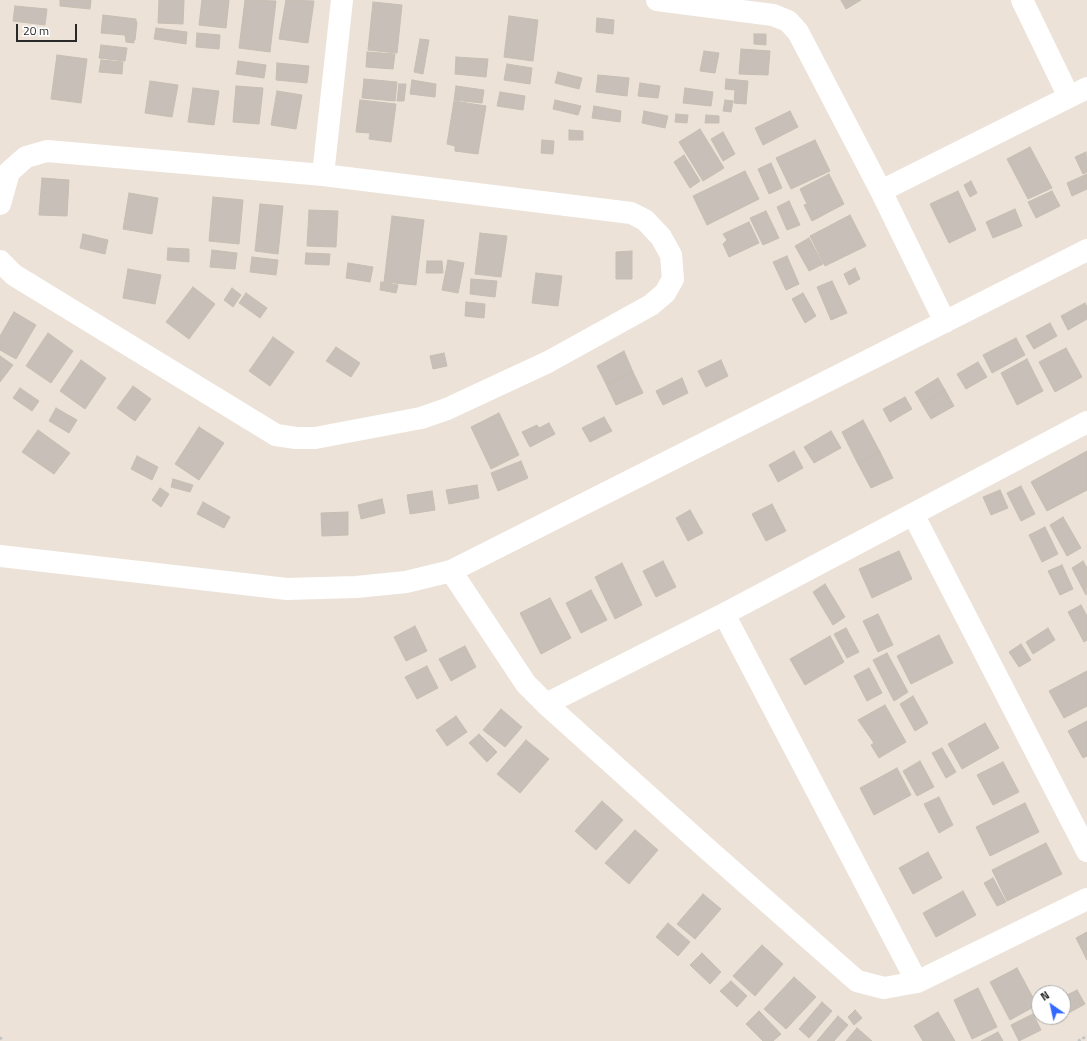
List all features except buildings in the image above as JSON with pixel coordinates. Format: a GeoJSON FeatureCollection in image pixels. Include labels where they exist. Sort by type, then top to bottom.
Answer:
{"type":"FeatureCollection","features":[{"type":"Feature","properties":{"kind":"street"},"geometry":{"type":"LineString","coordinates":[[323,175],[342,0]]}},
{"type":"Feature","properties":{"kind":"street"},"geometry":{"type":"LineString","coordinates":[[657,0],[773,15],[788,21],[798,32],[881,191],[945,322]]}},
{"type":"Feature","properties":{"kind":"street"},"geometry":{"type":"LineString","coordinates":[[881,191],[1078,92],[1022,0]]}},
{"type":"Feature","properties":{"kind":"street"},"geometry":{"type":"LineString","coordinates":[[0,204],[9,172],[26,157],[47,151],[323,175],[631,213],[645,220],[661,237],[671,256],[673,279],[665,293],[651,305],[548,362],[447,409],[421,418],[315,438],[296,438],[276,435],[14,275],[0,261]]}},
{"type":"Feature","properties":{"kind":"street"},"geometry":{"type":"LineString","coordinates":[[0,556],[287,589],[356,587],[406,582],[451,571],[1087,250]]}},
{"type":"Feature","properties":{"kind":"street"},"geometry":{"type":"LineString","coordinates":[[546,704],[724,614],[819,562],[1087,422]]}},
{"type":"Feature","properties":{"kind":"street"},"geometry":{"type":"LineString","coordinates":[[913,514],[1087,851]]}},
{"type":"Feature","properties":{"kind":"street"},"geometry":{"type":"LineString","coordinates":[[451,571],[526,684],[546,704],[705,847],[857,981],[884,988],[917,982],[1087,898]]}},
{"type":"Feature","properties":{"kind":"street"},"geometry":{"type":"LineString","coordinates":[[724,614],[917,982]]}},
{"type":"Feature","properties":{"kind":"path"},"geometry":{"type":"LineString","coordinates":[[1078,1041],[1087,1036]]}},
{"type":"Feature","properties":{"kind":"path"},"geometry":{"type":"LineString","coordinates":[[0,1037],[3,1041]]}}]}
